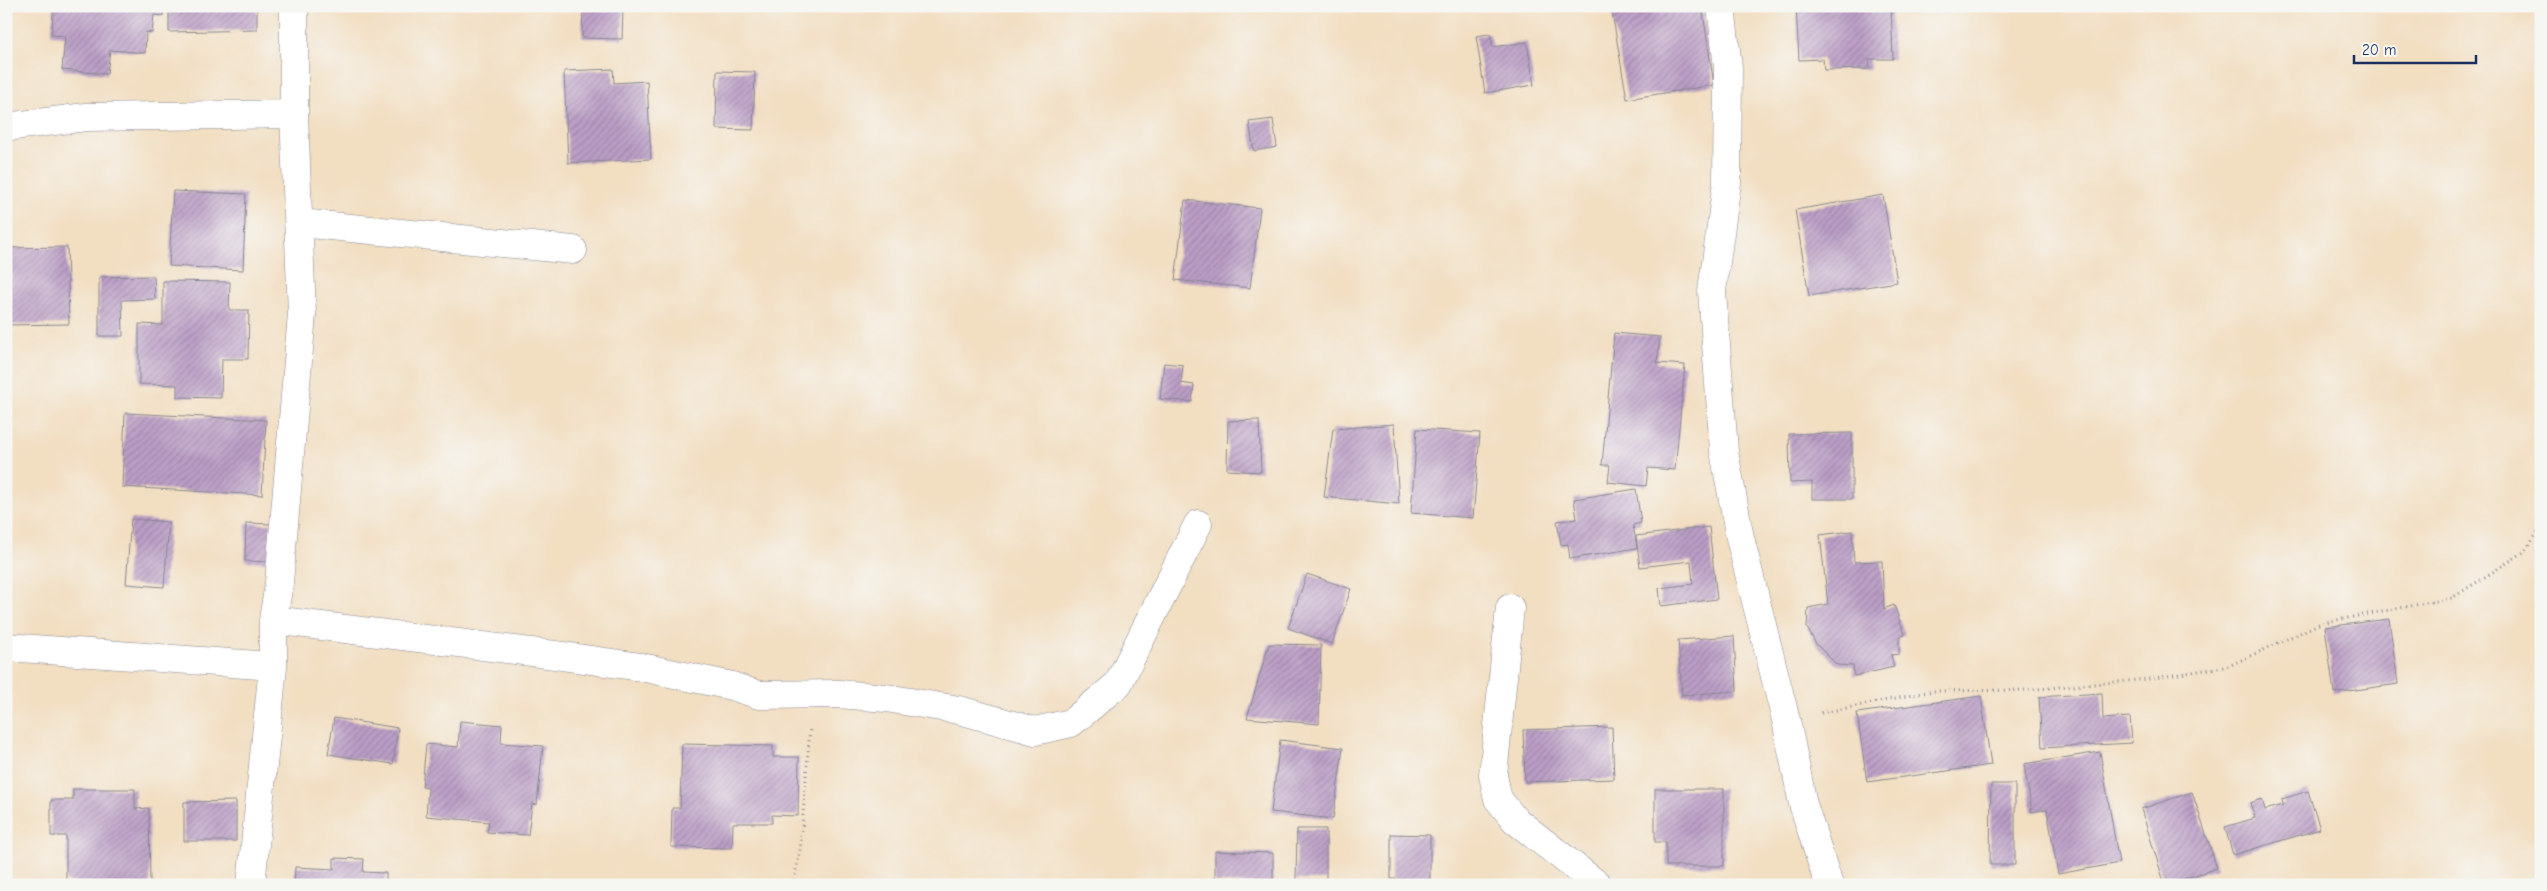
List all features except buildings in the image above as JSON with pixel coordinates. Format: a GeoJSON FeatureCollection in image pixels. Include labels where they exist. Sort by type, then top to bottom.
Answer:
{"type":"FeatureCollection","features":[{"type":"Feature","properties":{"kind":"street"},"geometry":{"type":"LineString","coordinates":[[251,885],[273,666],[273,620],[279,583],[302,314],[300,223],[294,114],[294,6]]}},
{"type":"Feature","properties":{"kind":"street"},"geometry":{"type":"LineString","coordinates":[[1721,6],[1728,68],[1727,182],[1712,291],[1724,451],[1740,538],[1786,720],[1803,804],[1829,885]]}},
{"type":"Feature","properties":{"kind":"street"},"geometry":{"type":"LineString","coordinates":[[6,127],[86,116],[294,114]]}},
{"type":"Feature","properties":{"kind":"street"},"geometry":{"type":"LineString","coordinates":[[300,223],[573,250]]}},
{"type":"Feature","properties":{"kind":"street"},"geometry":{"type":"LineString","coordinates":[[273,620],[632,666],[732,686],[759,695],[865,696],[959,710],[1035,731],[1071,723],[1118,684],[1198,524]]}},
{"type":"Feature","properties":{"kind":"street"},"geometry":{"type":"LineString","coordinates":[[1510,608],[1493,775],[1498,799],[1514,820],[1598,885]]}},
{"type":"Feature","properties":{"kind":"street"},"geometry":{"type":"LineString","coordinates":[[6,646],[273,666]]}},
{"type":"Feature","properties":{"kind":"path"},"geometry":{"type":"LineString","coordinates":[[1786,720],[1933,691],[2036,689],[2149,679],[2229,666],[2321,623],[2452,598],[2524,552],[2541,528]]}},
{"type":"Feature","properties":{"kind":"path"},"geometry":{"type":"LineString","coordinates":[[793,885],[800,851],[812,695]]}}]}
